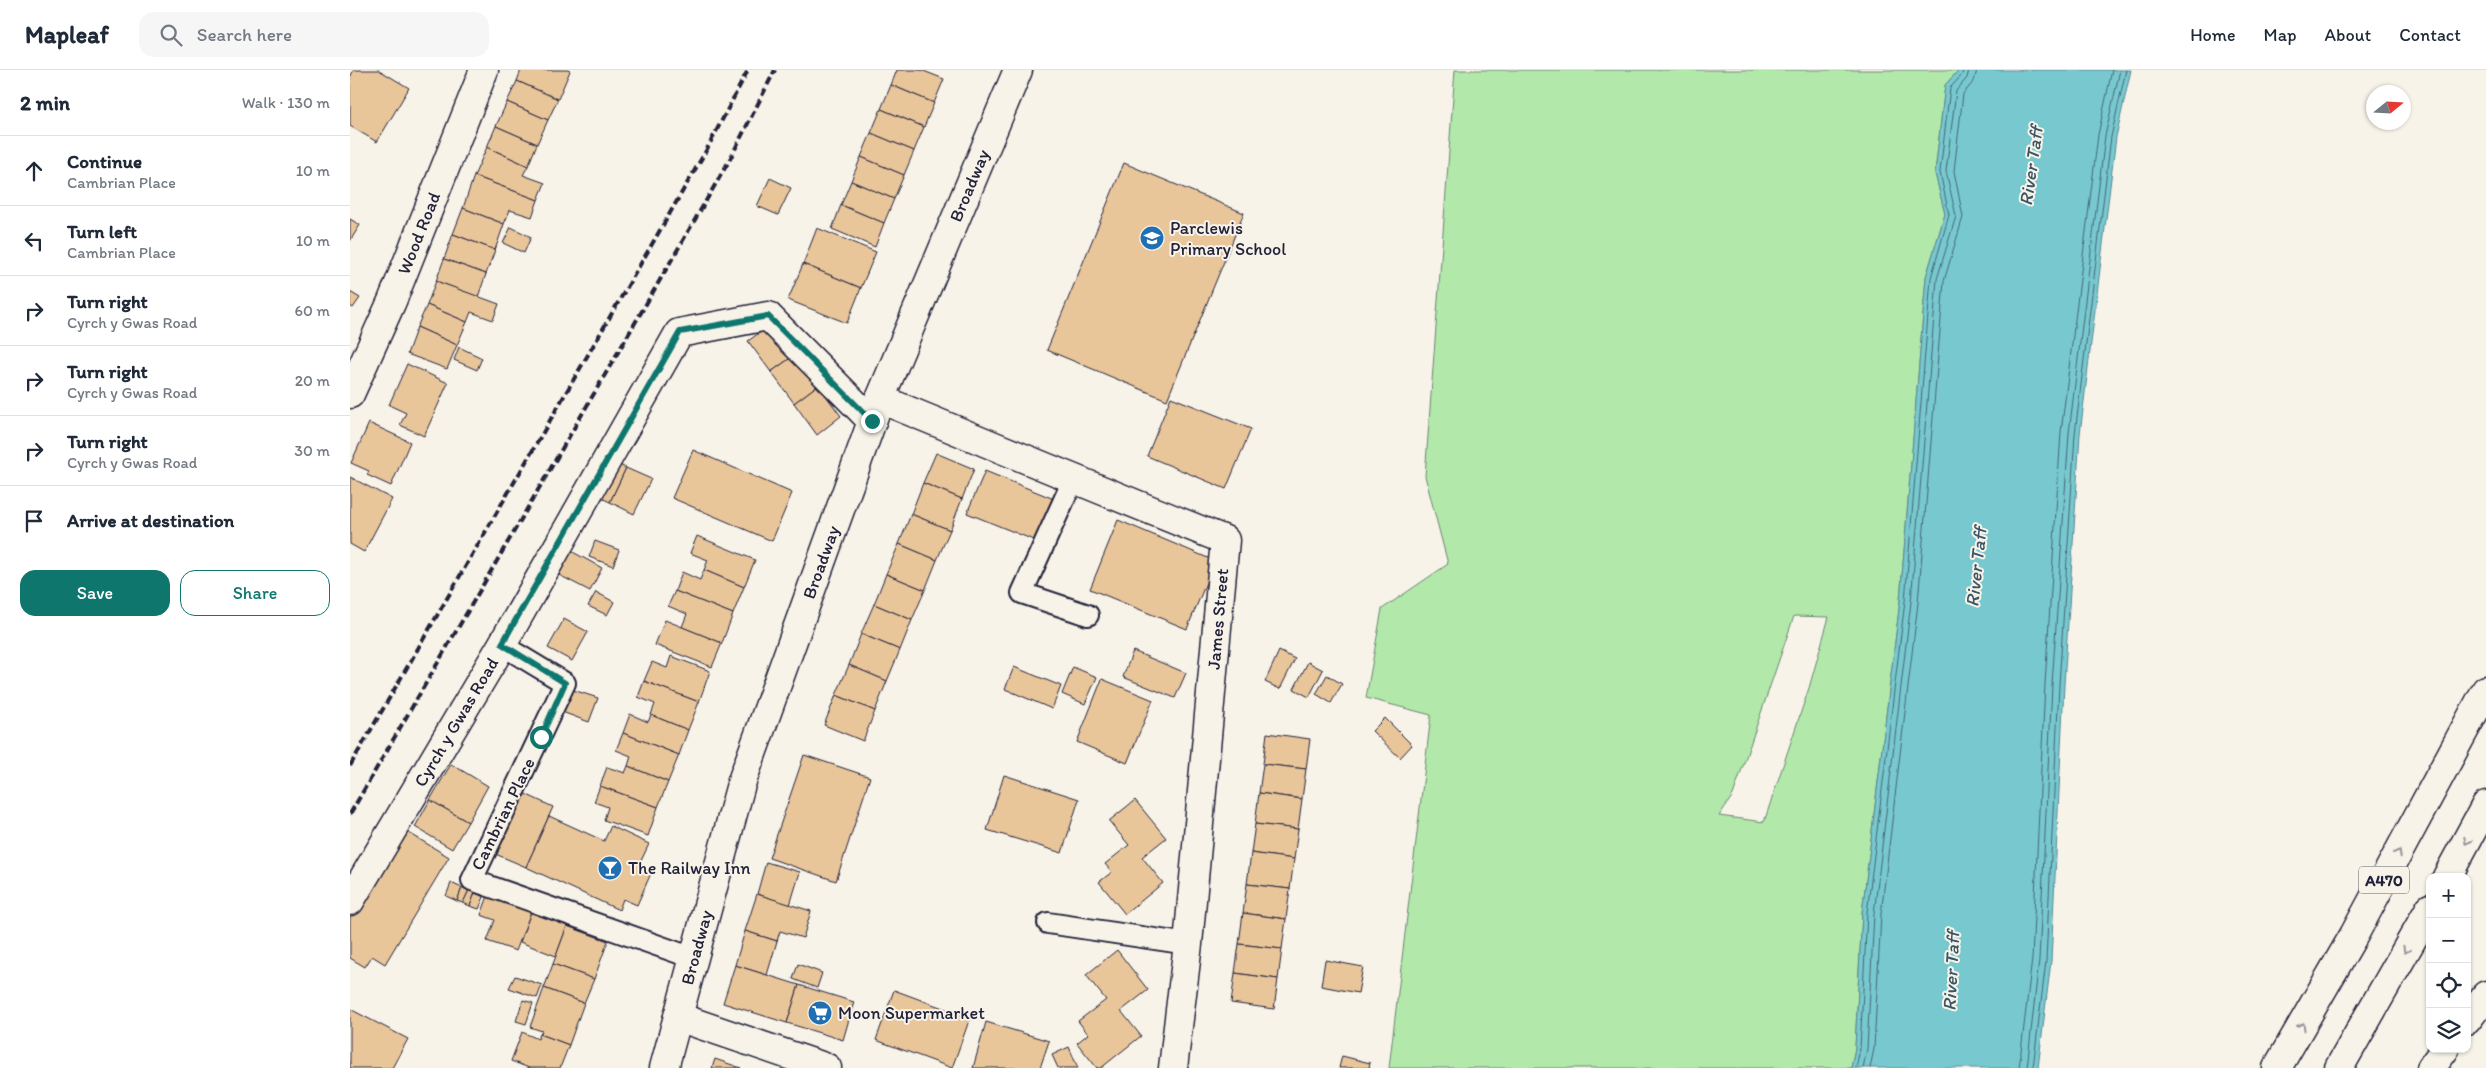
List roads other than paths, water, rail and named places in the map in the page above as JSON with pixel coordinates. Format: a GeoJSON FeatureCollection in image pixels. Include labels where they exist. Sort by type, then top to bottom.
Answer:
{"type":"FeatureCollection","features":[{"type":"Feature","properties":{"kind":"main road","name":"Broadway"},"geometry":{"type":"LineString","coordinates":[[664,1068],[741,784],[876,410],[1018,70]]}},
{"type":"Feature","properties":{"kind":"main road","name":"Wood Road"},"geometry":{"type":"LineString","coordinates":[[350,394],[392,301],[481,71]]}},
{"type":"Feature","properties":{"kind":"main road","name":"Cyrch y Gwas Road"},"geometry":{"type":"LineString","coordinates":[[350,901],[502,644],[680,332],[768,316],[876,410]]}},
{"type":"Feature","properties":{"kind":"main road","name":"James Street"},"geometry":{"type":"LineString","coordinates":[[876,410],[1002,448],[1073,480],[1225,540],[1188,944],[1174,1068]]}},
{"type":"Feature","properties":{"kind":"main road","name":"A470"},"geometry":{"type":"LineString","coordinates":[[2277,1068],[2354,935],[2486,690]]}},
{"type":"Feature","properties":{"kind":"main road"},"geometry":{"type":"LineString","coordinates":[[2449,873],[2486,805]]}},
{"type":"Feature","properties":{"kind":"main road","name":"A470"},"geometry":{"type":"LineString","coordinates":[[2339,1068],[2426,915]]}},
{"type":"Feature","properties":{"kind":"main road"},"geometry":{"type":"LineString","coordinates":[[2471,1015],[2486,995]]}},
{"type":"Feature","properties":{"kind":"main road"},"geometry":{"type":"LineString","coordinates":[[678,1017],[827,1068]]}},
{"type":"Feature","properties":{"kind":"main road"},"geometry":{"type":"LineString","coordinates":[[2431,1068],[2442,1053]]}},
{"type":"Feature","properties":{"kind":"lane"},"geometry":{"type":"LineString","coordinates":[[1073,480],[1022,593],[1088,615]]}},
{"type":"Feature","properties":{"kind":"lane","name":"Cambrian Place"},"geometry":{"type":"LineString","coordinates":[[502,644],[565,683],[472,880],[693,958]]}},
{"type":"Feature","properties":{"kind":"lane"},"geometry":{"type":"LineString","coordinates":[[1048,923],[1188,944]]}},
{"type":"Feature","properties":{"kind":"water","name":"River Taff"},"geometry":{"type":"Polygon","coordinates":[[[1959,70],[2131,70],[2116,137],[2080,434],[2064,685],[2051,961],[2038,1068],[1851,1068],[1855,1048],[1862,913],[1900,601],[1926,277],[1945,214],[1935,173],[1945,85],[1959,70]]]}},
{"type":"Feature","properties":{"kind":"railway"},"geometry":{"type":"LineString","coordinates":[[350,766],[707,149],[748,70]]}},
{"type":"Feature","properties":{"kind":"railway"},"geometry":{"type":"LineString","coordinates":[[350,814],[729,161],[775,70]]}},
{"type":"Feature","properties":{"kind":"place","name":"Parclewis Primary School"},"geometry":{"type":"Point","coordinates":[1152,238]}},
{"type":"Feature","properties":{"kind":"place","name":"The Railway Inn"},"geometry":{"type":"Point","coordinates":[610,868]}},
{"type":"Feature","properties":{"kind":"place","name":"Moon Supermarket"},"geometry":{"type":"Point","coordinates":[820,1013]}}]}
